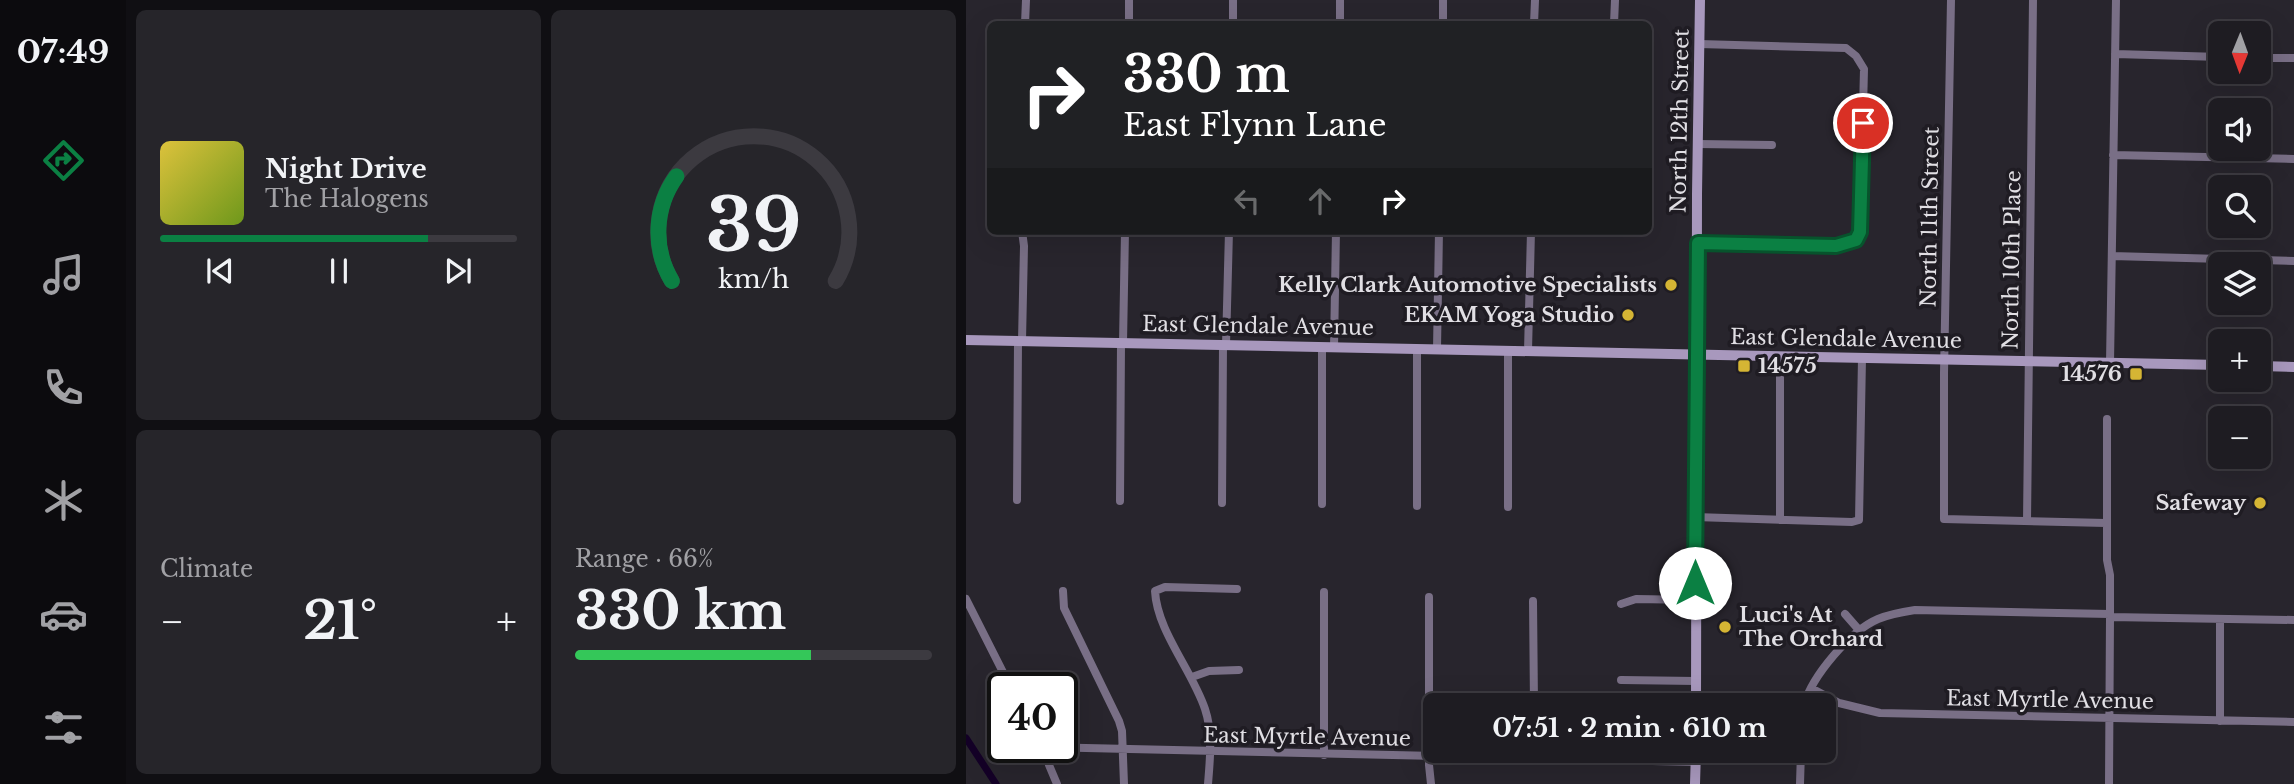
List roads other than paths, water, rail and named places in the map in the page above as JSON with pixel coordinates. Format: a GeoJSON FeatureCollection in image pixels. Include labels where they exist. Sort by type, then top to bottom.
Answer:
{"type":"FeatureCollection","features":[{"type":"Feature","properties":{"kind":"main road","name":"North 12th Street"},"geometry":{"type":"LineString","coordinates":[[1696,693],[1697,144],[1700,0]]}},
{"type":"Feature","properties":{"kind":"main road","name":"East Glendale Avenue"},"geometry":{"type":"LineString","coordinates":[[966,340],[2208,365]]}},
{"type":"Feature","properties":{"kind":"main road"},"geometry":{"type":"LineString","coordinates":[[2271,366],[2294,367]]}},
{"type":"Feature","properties":{"kind":"main road"},"geometry":{"type":"LineString","coordinates":[[1695,763],[1695,784]]}},
{"type":"Feature","properties":{"kind":"street"},"geometry":{"type":"LineString","coordinates":[[1025,21],[1026,0]]}},
{"type":"Feature","properties":{"kind":"street"},"geometry":{"type":"LineString","coordinates":[[1129,0],[1129,21]]}},
{"type":"Feature","properties":{"kind":"street"},"geometry":{"type":"LineString","coordinates":[[1233,0],[1233,21]]}},
{"type":"Feature","properties":{"kind":"street"},"geometry":{"type":"LineString","coordinates":[[1340,0],[1340,21]]}},
{"type":"Feature","properties":{"kind":"street"},"geometry":{"type":"LineString","coordinates":[[1443,0],[1443,21]]}},
{"type":"Feature","properties":{"kind":"street"},"geometry":{"type":"LineString","coordinates":[[1534,21],[1535,0]]}},
{"type":"Feature","properties":{"kind":"street"},"geometry":{"type":"LineString","coordinates":[[1615,0],[1615,21]]}},
{"type":"Feature","properties":{"kind":"street","name":"North 11th Street"},"geometry":{"type":"LineString","coordinates":[[1951,0],[1944,519],[2027,521]]}},
{"type":"Feature","properties":{"kind":"street","name":"North 10th Place"},"geometry":{"type":"LineString","coordinates":[[2027,521],[2033,0]]}},
{"type":"Feature","properties":{"kind":"street"},"geometry":{"type":"LineString","coordinates":[[2110,363],[2116,0]]}},
{"type":"Feature","properties":{"kind":"street"},"geometry":{"type":"LineString","coordinates":[[1698,243],[1836,246],[1856,240],[1860,232],[1864,69],[1852,51],[1840,47],[1699,44]]}},
{"type":"Feature","properties":{"kind":"street"},"geometry":{"type":"LineString","coordinates":[[2115,54],[2208,57]]}},
{"type":"Feature","properties":{"kind":"street"},"geometry":{"type":"LineString","coordinates":[[2272,58],[2294,58]]}},
{"type":"Feature","properties":{"kind":"street"},"geometry":{"type":"LineString","coordinates":[[1697,144],[1772,145]]}},
{"type":"Feature","properties":{"kind":"street"},"geometry":{"type":"LineString","coordinates":[[2113,155],[2294,159]]}},
{"type":"Feature","properties":{"kind":"street"},"geometry":{"type":"LineString","coordinates":[[1017,500],[1023,235]]}},
{"type":"Feature","properties":{"kind":"street"},"geometry":{"type":"LineString","coordinates":[[1120,501],[1125,235]]}},
{"type":"Feature","properties":{"kind":"street"},"geometry":{"type":"LineString","coordinates":[[1222,503],[1228,235]]}},
{"type":"Feature","properties":{"kind":"street"},"geometry":{"type":"LineString","coordinates":[[1334,348],[1336,235]]}},
{"type":"Feature","properties":{"kind":"street"},"geometry":{"type":"LineString","coordinates":[[1437,349],[1439,235]]}},
{"type":"Feature","properties":{"kind":"street"},"geometry":{"type":"LineString","coordinates":[[1528,351],[1531,235]]}},
{"type":"Feature","properties":{"kind":"street"},"geometry":{"type":"LineString","coordinates":[[2112,257],[2294,261]]}},
{"type":"Feature","properties":{"kind":"street"},"geometry":{"type":"LineString","coordinates":[[1322,347],[1322,504]]}},
{"type":"Feature","properties":{"kind":"street"},"geometry":{"type":"LineString","coordinates":[[1417,506],[1418,349]]}},
{"type":"Feature","properties":{"kind":"street"},"geometry":{"type":"LineString","coordinates":[[1508,351],[1508,507]]}},
{"type":"Feature","properties":{"kind":"street"},"geometry":{"type":"LineString","coordinates":[[1780,356],[1780,520]]}},
{"type":"Feature","properties":{"kind":"street"},"geometry":{"type":"LineString","coordinates":[[1695,517],[1852,522],[1859,520],[1862,358]]}},
{"type":"Feature","properties":{"kind":"street"},"geometry":{"type":"LineString","coordinates":[[2107,419],[2109,784]]}},
{"type":"Feature","properties":{"kind":"street"},"geometry":{"type":"LineString","coordinates":[[2027,521],[2106,523]]}},
{"type":"Feature","properties":{"kind":"street"},"geometry":{"type":"LineString","coordinates":[[1208,784],[1209,723],[1192,677],[1159,613],[1155,591],[1165,587],[1237,589]]}},
{"type":"Feature","properties":{"kind":"street"},"geometry":{"type":"LineString","coordinates":[[1063,591],[1065,608],[1119,720],[1122,731],[1124,784]]}},
{"type":"Feature","properties":{"kind":"street"},"geometry":{"type":"LineString","coordinates":[[1324,592],[1324,755]]}},
{"type":"Feature","properties":{"kind":"street"},"geometry":{"type":"LineString","coordinates":[[1429,597],[1429,693]]}},
{"type":"Feature","properties":{"kind":"street"},"geometry":{"type":"LineString","coordinates":[[966,599],[1003,672]]}},
{"type":"Feature","properties":{"kind":"street"},"geometry":{"type":"LineString","coordinates":[[1621,604],[1636,599],[1695,600]]}},
{"type":"Feature","properties":{"kind":"street"},"geometry":{"type":"LineString","coordinates":[[1533,601],[1534,693]]}},
{"type":"Feature","properties":{"kind":"street"},"geometry":{"type":"LineString","coordinates":[[1809,693],[1835,656],[1859,630],[1876,620],[1915,610],[2294,620]]}},
{"type":"Feature","properties":{"kind":"street"},"geometry":{"type":"LineString","coordinates":[[1845,614],[1859,630]]}},
{"type":"Feature","properties":{"kind":"street"},"geometry":{"type":"LineString","coordinates":[[2220,619],[2220,721]]}},
{"type":"Feature","properties":{"kind":"street"},"geometry":{"type":"LineString","coordinates":[[1192,677],[1209,671],[1239,670]]}},
{"type":"Feature","properties":{"kind":"street"},"geometry":{"type":"LineString","coordinates":[[1621,680],[1696,681]]}},
{"type":"Feature","properties":{"kind":"street","name":"East Myrtle Avenue"},"geometry":{"type":"LineString","coordinates":[[1811,688],[1839,703],[1880,713],[2294,722]]}},
{"type":"Feature","properties":{"kind":"street","name":"East Myrtle Avenue"},"geometry":{"type":"LineString","coordinates":[[1078,749],[1423,757]]}},
{"type":"Feature","properties":{"kind":"street"},"geometry":{"type":"LineString","coordinates":[[1429,763],[1431,784]]}},
{"type":"Feature","properties":{"kind":"street"},"geometry":{"type":"LineString","coordinates":[[1800,784],[1801,763]]}},
{"type":"Feature","properties":{"kind":"street"},"geometry":{"type":"LineString","coordinates":[[1049,765],[1057,784]]}},
{"type":"Feature","properties":{"kind":"waterway"},"geometry":{"type":"LineString","coordinates":[[966,738],[996,784]]}},
{"type":"Feature","properties":{"kind":"place","name":"Kelly Clark Automotive Specialists"},"geometry":{"type":"Point","coordinates":[1671,285]}},
{"type":"Feature","properties":{"kind":"place","name":"EKAM Yoga Studio"},"geometry":{"type":"Point","coordinates":[1628,315]}},
{"type":"Feature","properties":{"kind":"place","name":"14575"},"geometry":{"type":"Point","coordinates":[1744,366]}},
{"type":"Feature","properties":{"kind":"place","name":"14576"},"geometry":{"type":"Point","coordinates":[2136,374]}},
{"type":"Feature","properties":{"kind":"place","name":"Safeway"},"geometry":{"type":"Point","coordinates":[2260,503]}},
{"type":"Feature","properties":{"kind":"place","name":"Luci's At The Orchard"},"geometry":{"type":"Point","coordinates":[1725,627]}}]}
